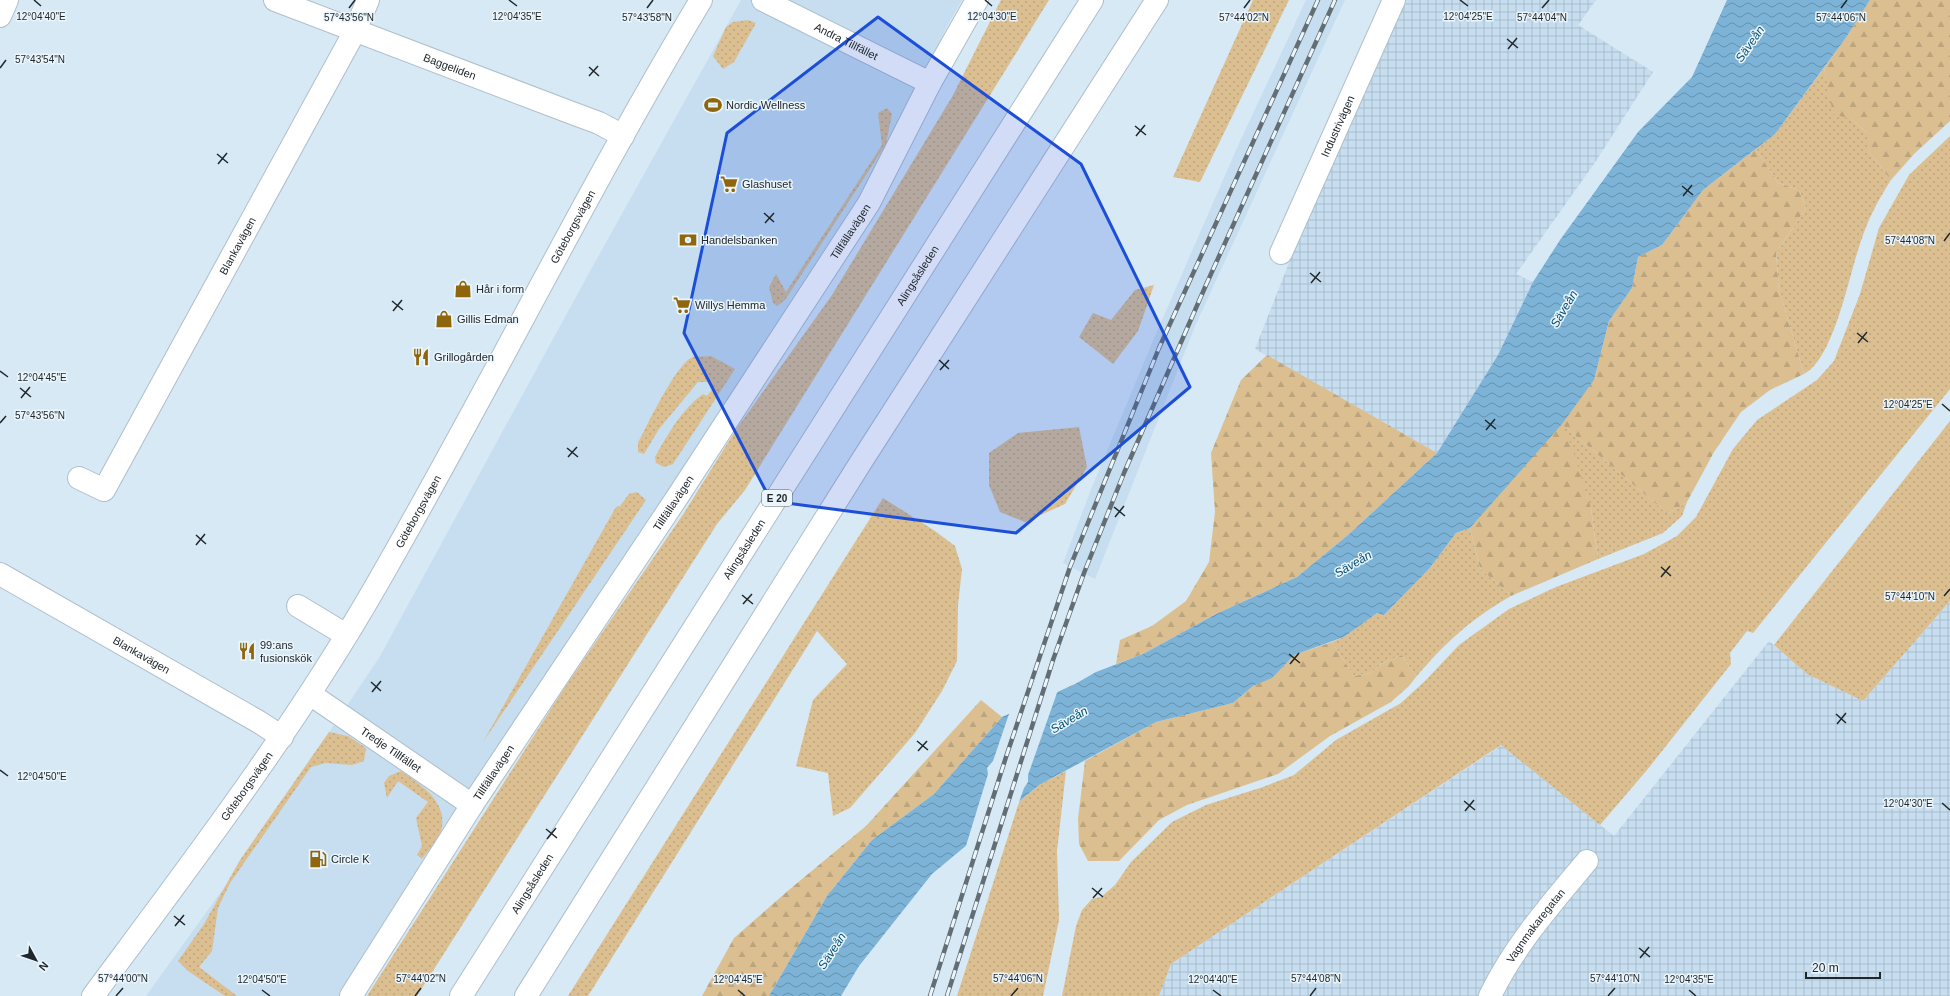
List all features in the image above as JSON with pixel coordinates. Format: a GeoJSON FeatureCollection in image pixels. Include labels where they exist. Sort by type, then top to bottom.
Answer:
{"type":"FeatureCollection","features":[{"type":"Feature","properties":{"kind":"main road"},"geometry":{"type":"LineString","coordinates":[[0,16],[7,0]]}},
{"type":"Feature","properties":{"kind":"main road","name":"Baggeliden"},"geometry":{"type":"LineString","coordinates":[[275,0],[565,110],[623,136]]}},
{"type":"Feature","properties":{"kind":"main road","name":"Blankavägen"},"geometry":{"type":"LineString","coordinates":[[79,478],[104,490],[355,31],[368,0]]}},
{"type":"Feature","properties":{"kind":"main road","name":"Göteborgsvägen"},"geometry":{"type":"LineString","coordinates":[[93,996],[282,737],[346,635],[409,527],[623,136],[700,0]]}},
{"type":"Feature","properties":{"kind":"main road","name":"Andra Tillfället"},"geometry":{"type":"LineString","coordinates":[[763,0],[930,83]]}},
{"type":"Feature","properties":{"kind":"main road","name":"Tillfällavägen"},"geometry":{"type":"LineString","coordinates":[[351,996],[472,805],[723,428],[868,204],[930,83],[977,0]]}},
{"type":"Feature","properties":{"kind":"main road","name":"Alingsåsleden"},"geometry":{"type":"LineString","coordinates":[[460,996],[1092,0]]}},
{"type":"Feature","properties":{"kind":"main road"},"geometry":{"type":"LineString","coordinates":[[526,996],[861,462],[1157,0]]}},
{"type":"Feature","properties":{"kind":"main road","name":"Industrivägen"},"geometry":{"type":"LineString","coordinates":[[1281,253],[1394,0]]}},
{"type":"Feature","properties":{"kind":"main road","name":"Blankavägen"},"geometry":{"type":"LineString","coordinates":[[0,574],[253,718],[282,737]]}},
{"type":"Feature","properties":{"kind":"main road"},"geometry":{"type":"LineString","coordinates":[[298,606],[346,635]]}},
{"type":"Feature","properties":{"kind":"main road","name":"Tredje Tillfället"},"geometry":{"type":"LineString","coordinates":[[310,694],[472,805]]}},
{"type":"Feature","properties":{"kind":"main road","name":"Vagnmakaregatan"},"geometry":{"type":"LineString","coordinates":[[1490,996],[1500,975],[1541,917],[1588,860]]}},
{"type":"Feature","properties":{"kind":"highlighted area"},"geometry":{"type":"Polygon","coordinates":[[[878,17],[1081,164],[1190,387],[1016,533],[771,501],[684,333],[727,133],[878,17]]]}},
{"type":"Feature","properties":{"kind":"shaded area"},"geometry":{"type":"Polygon","coordinates":[[[741,0],[962,0],[947,26],[898,134],[846,224],[476,781],[340,996],[146,996],[228,882],[379,658],[589,273],[741,0]]]}},
{"type":"Feature","properties":{"kind":"shaded area"},"geometry":{"type":"Polygon","coordinates":[[[1306,0],[1345,0],[1196,324],[1095,579],[1063,563],[1092,487],[1155,336],[1236,150],[1306,0]]]}},
{"type":"Feature","properties":{"kind":"shaded area"},"geometry":{"type":"Polygon","coordinates":[[[1406,0],[1596,0],[1578,25],[1653,72],[1596,161],[1516,274],[1533,282],[1498,355],[1437,453],[1255,349],[1318,189],[1406,0]]]}},
{"type":"Feature","properties":{"kind":"shaded area"},"geometry":{"type":"Polygon","coordinates":[[[1950,601],[1950,996],[1159,996],[1171,964],[1502,745],[1614,836],[1769,641],[1807,674],[1863,701],[1950,601]]]}},
{"type":"Feature","properties":{"kind":"green space"},"geometry":{"type":"Polygon","coordinates":[[[1001,0],[1049,0],[745,490],[717,524],[417,996],[367,996],[567,684],[684,513],[737,428],[832,295],[952,97],[1001,0]]]}},
{"type":"Feature","properties":{"kind":"green space"},"geometry":{"type":"Polygon","coordinates":[[[1253,0],[1289,0],[1200,182],[1173,177],[1253,0]]]}},
{"type":"Feature","properties":{"kind":"green space"},"geometry":{"type":"Polygon","coordinates":[[[1870,0],[1950,0],[1950,121],[1914,154],[1891,180],[1868,151],[1868,133],[1851,119],[1833,114],[1824,68],[1870,0]]]}},
{"type":"Feature","properties":{"kind":"green space"},"geometry":{"type":"Polygon","coordinates":[[[748,20],[756,23],[734,62],[723,69],[713,56],[726,27],[733,22],[748,20]]]}},
{"type":"Feature","properties":{"kind":"green space"},"geometry":{"type":"Polygon","coordinates":[[[1824,68],[1828,86],[1851,119],[1868,133],[1868,151],[1891,180],[1877,203],[1866,227],[1839,315],[1824,352],[1815,365],[1804,374],[1779,289],[1776,253],[1806,208],[1799,190],[1778,183],[1756,149],[1775,134],[1824,68]]]}},
{"type":"Feature","properties":{"kind":"green space"},"geometry":{"type":"Polygon","coordinates":[[[887,108],[892,114],[886,144],[785,300],[777,306],[773,303],[769,287],[776,274],[786,292],[882,145],[878,113],[887,108]]]}},
{"type":"Feature","properties":{"kind":"green space"},"geometry":{"type":"Polygon","coordinates":[[[1950,136],[1950,389],[1753,633],[1747,631],[1730,653],[1731,664],[1647,770],[1600,825],[1501,745],[1171,964],[1159,996],[1062,996],[1076,926],[1082,910],[1092,899],[1101,897],[1115,885],[1131,862],[1172,822],[1206,805],[1263,787],[1294,775],[1336,740],[1401,703],[1426,680],[1459,645],[1509,609],[1556,587],[1644,554],[1677,536],[1696,517],[1733,449],[1757,420],[1817,380],[1834,361],[1860,294],[1879,228],[1909,175],[1950,136]]]}},
{"type":"Feature","properties":{"kind":"green space"},"geometry":{"type":"Polygon","coordinates":[[[1756,149],[1778,183],[1799,190],[1806,208],[1776,253],[1779,289],[1804,374],[1770,390],[1741,412],[1714,452],[1687,502],[1668,514],[1563,425],[1591,508],[1598,559],[1511,596],[1480,568],[1470,528],[1594,380],[1609,321],[1632,288],[1638,257],[1662,245],[1703,190],[1756,149]]]}},
{"type":"Feature","properties":{"kind":"green space"},"geometry":{"type":"Polygon","coordinates":[[[1154,285],[1138,331],[1113,364],[1079,337],[1093,313],[1111,320],[1135,290],[1154,285]]]}},
{"type":"Feature","properties":{"kind":"green space"},"geometry":{"type":"Polygon","coordinates":[[[1267,355],[1437,453],[1348,535],[1297,577],[1216,614],[1143,654],[1116,664],[1120,640],[1152,626],[1186,601],[1209,562],[1215,512],[1211,453],[1241,380],[1267,355]]]}},
{"type":"Feature","properties":{"kind":"green space"},"geometry":{"type":"Polygon","coordinates":[[[711,356],[735,369],[673,464],[664,467],[656,463],[655,457],[682,414],[703,394],[707,396],[714,387],[707,382],[698,382],[659,429],[644,454],[638,452],[638,443],[663,396],[679,370],[686,361],[693,357],[711,356]]]}},
{"type":"Feature","properties":{"kind":"green space"},"geometry":{"type":"Polygon","coordinates":[[[1950,421],[1950,601],[1863,701],[1807,674],[1774,645],[1950,421]]]}},
{"type":"Feature","properties":{"kind":"green space"},"geometry":{"type":"Polygon","coordinates":[[[1562,424],[1668,514],[1687,502],[1682,516],[1663,533],[1598,559],[1591,508],[1562,424]]]}},
{"type":"Feature","properties":{"kind":"green space"},"geometry":{"type":"Polygon","coordinates":[[[1079,427],[1087,467],[1065,504],[1025,522],[1000,512],[989,485],[989,453],[1018,433],[1079,427]]]}},
{"type":"Feature","properties":{"kind":"green space"},"geometry":{"type":"Polygon","coordinates":[[[637,492],[646,500],[483,742],[616,507],[620,506],[629,494],[637,492]]]}},
{"type":"Feature","properties":{"kind":"green space"},"geometry":{"type":"Polygon","coordinates":[[[883,498],[935,531],[955,546],[962,569],[958,605],[957,661],[942,691],[915,733],[850,808],[833,816],[828,773],[796,766],[813,700],[847,664],[817,631],[588,996],[568,996],[883,498]]]}},
{"type":"Feature","properties":{"kind":"green space"},"geometry":{"type":"Polygon","coordinates":[[[1470,528],[1480,568],[1511,596],[1471,622],[1438,653],[1416,677],[1402,655],[1381,664],[1371,673],[1354,676],[1332,642],[1344,637],[1377,613],[1384,615],[1429,569],[1456,533],[1470,528]]]}},
{"type":"Feature","properties":{"kind":"green space"},"geometry":{"type":"Polygon","coordinates":[[[1332,642],[1354,676],[1371,673],[1381,664],[1402,655],[1416,677],[1409,686],[1391,702],[1330,736],[1278,774],[1187,805],[1159,820],[1119,861],[1088,861],[1079,844],[1078,819],[1085,761],[1156,722],[1233,703],[1253,686],[1272,677],[1294,655],[1332,642]]]}},
{"type":"Feature","properties":{"kind":"green space"},"geometry":{"type":"Polygon","coordinates":[[[981,700],[1002,717],[934,794],[872,840],[827,896],[769,996],[702,996],[734,938],[866,826],[981,700]]]}},
{"type":"Feature","properties":{"kind":"green space"},"geometry":{"type":"Polygon","coordinates":[[[329,732],[348,736],[366,748],[364,761],[352,765],[326,763],[311,767],[230,883],[218,908],[212,951],[199,967],[237,996],[225,996],[188,971],[178,961],[204,924],[240,860],[329,732]]]}},
{"type":"Feature","properties":{"kind":"green space"},"geometry":{"type":"Polygon","coordinates":[[[401,771],[425,788],[432,795],[441,811],[442,821],[440,834],[422,859],[417,855],[422,846],[416,818],[428,802],[398,781],[387,798],[384,783],[389,776],[401,771]]]}},
{"type":"Feature","properties":{"kind":"green space"},"geometry":{"type":"Polygon","coordinates":[[[1066,771],[1057,851],[1059,920],[1043,996],[957,996],[1019,802],[1039,785],[1066,771]]]}},
{"type":"Feature","properties":{"kind":"water","name":"Säveån"},"geometry":{"type":"Polygon","coordinates":[[[1727,0],[1870,0],[1845,39],[1775,134],[1703,190],[1662,245],[1638,257],[1632,288],[1609,321],[1594,380],[1562,424],[1470,528],[1456,533],[1429,569],[1384,615],[1377,613],[1344,637],[1294,655],[1272,678],[1253,686],[1233,703],[1156,722],[1039,785],[932,874],[859,966],[841,996],[769,996],[827,896],[872,840],[934,794],[1002,717],[1075,684],[1096,672],[1143,654],[1216,614],[1297,577],[1348,535],[1437,453],[1498,355],[1533,282],[1560,240],[1638,132],[1692,77],[1727,0]]]}},
{"type":"Feature","properties":{"kind":"pier"},"geometry":{"type":"Polygon","coordinates":[[[1058,690],[1028,775],[1028,782],[1024,788],[1018,805],[965,849],[988,774],[987,768],[993,761],[1010,711],[1058,690]]]}},
{"type":"Feature","properties":{"kind":"railway"},"geometry":{"type":"LineString","coordinates":[[930,996],[1006,757],[1070,567],[1159,348],[1318,0]]}},
{"type":"Feature","properties":{"kind":"railway"},"geometry":{"type":"LineString","coordinates":[[947,996],[1053,660],[1084,573],[1124,473],[1206,285],[1335,0]]}},
{"type":"Feature","properties":{"kind":"place","name":"Nordic Wellness"},"geometry":{"type":"Point","coordinates":[713,105]}},
{"type":"Feature","properties":{"kind":"place","name":"Glashuset"},"geometry":{"type":"Point","coordinates":[729,184]}},
{"type":"Feature","properties":{"kind":"place","name":"Handelsbanken"},"geometry":{"type":"Point","coordinates":[688,240]}},
{"type":"Feature","properties":{"kind":"place","name":"Hår i form"},"geometry":{"type":"Point","coordinates":[463,289]}},
{"type":"Feature","properties":{"kind":"place","name":"Willys Hemma"},"geometry":{"type":"Point","coordinates":[682,305]}},
{"type":"Feature","properties":{"kind":"place","name":"Gillis Edman"},"geometry":{"type":"Point","coordinates":[444,319]}},
{"type":"Feature","properties":{"kind":"place","name":"Grillogården"},"geometry":{"type":"Point","coordinates":[421,357]}},
{"type":"Feature","properties":{"kind":"place","name":"99:ans fusionskök"},"geometry":{"type":"Point","coordinates":[247,651]}},
{"type":"Feature","properties":{"kind":"place","name":"Circle K"},"geometry":{"type":"Point","coordinates":[318,859]}}]}
